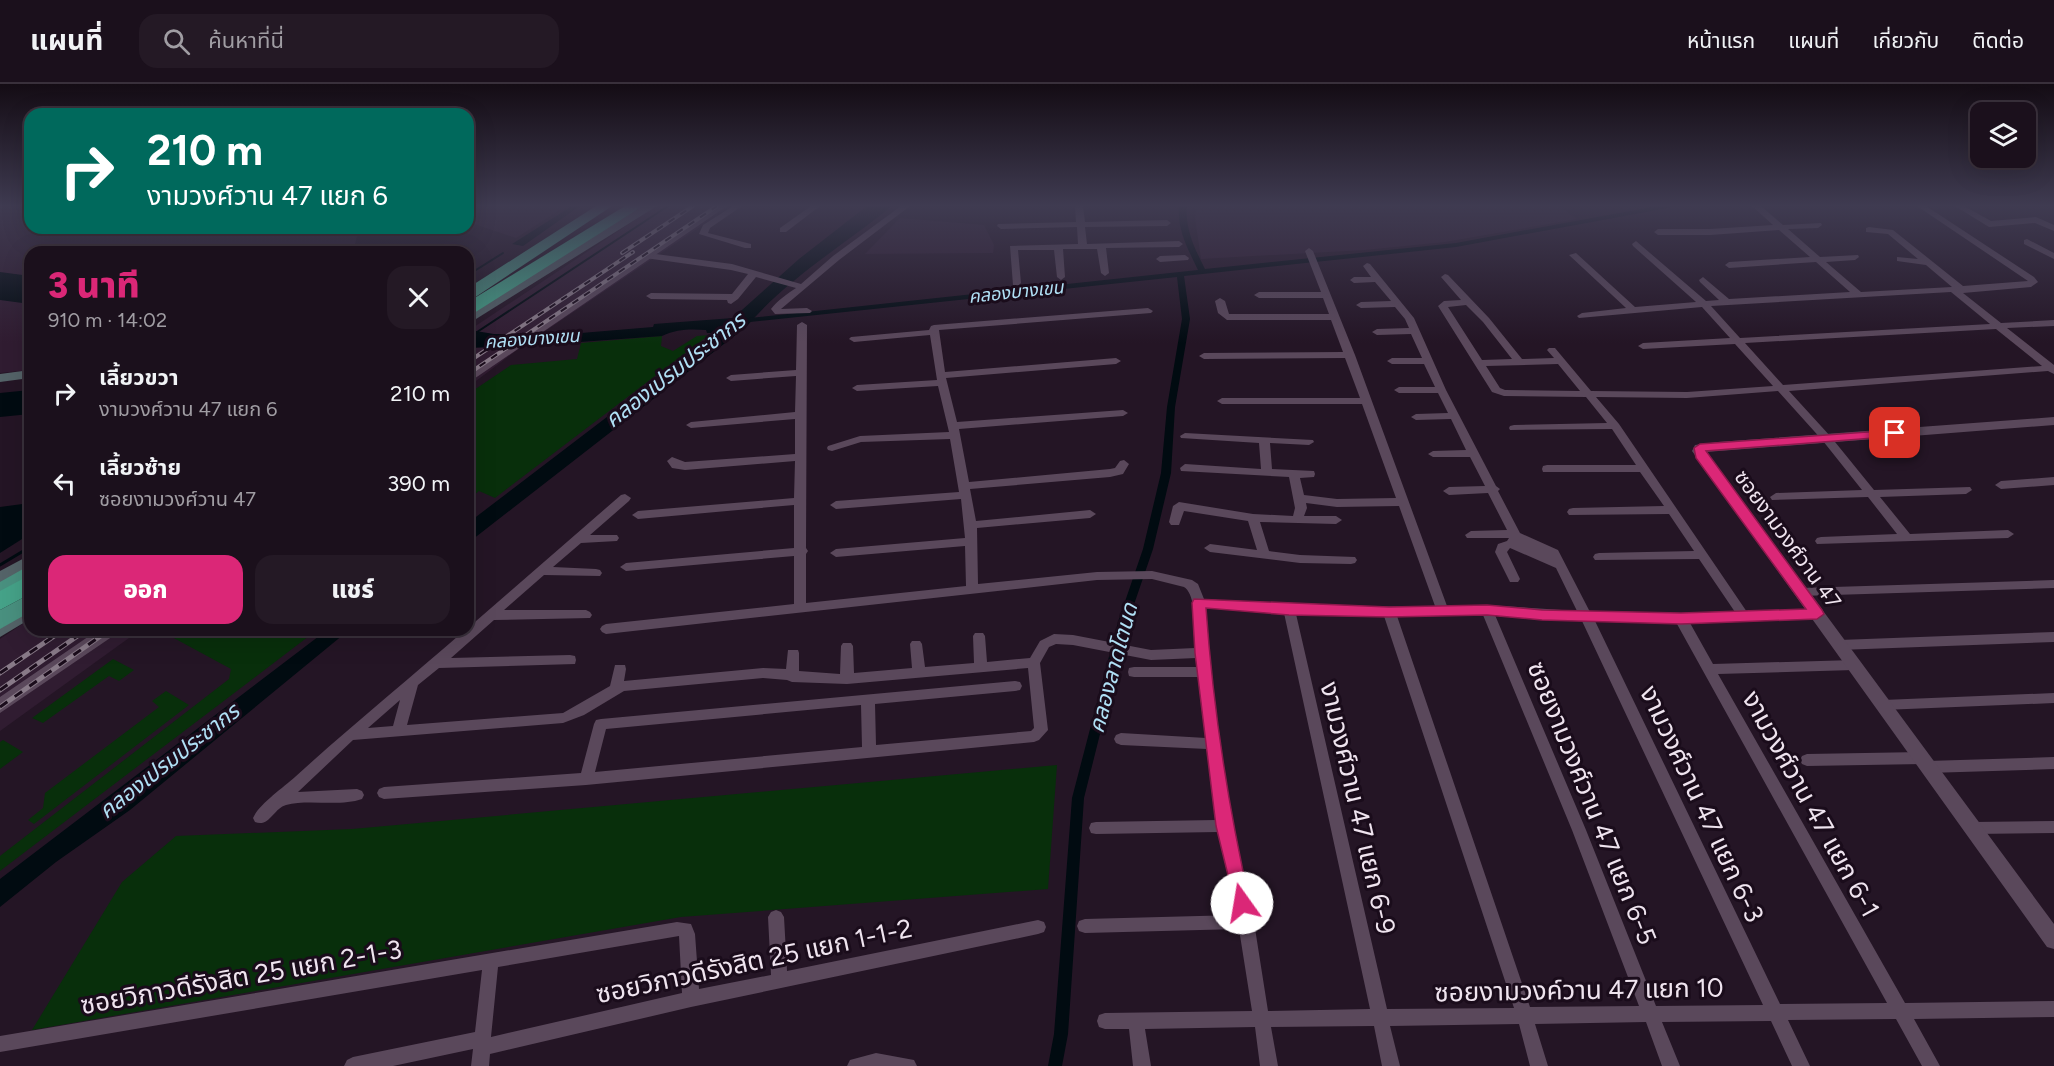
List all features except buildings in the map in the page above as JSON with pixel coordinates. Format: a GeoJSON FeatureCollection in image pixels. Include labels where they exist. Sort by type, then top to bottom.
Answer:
{"type":"FeatureCollection","features":[{"type":"Feature","properties":{"kind":"highway"},"geometry":{"type":"LineString","coordinates":[[474,287],[532,252]]}},
{"type":"Feature","properties":{"kind":"highway"},"geometry":{"type":"LineString","coordinates":[[474,296],[545,252]]}},
{"type":"Feature","properties":{"kind":"highway"},"geometry":{"type":"LineString","coordinates":[[474,305],[562,252]]}},
{"type":"Feature","properties":{"kind":"highway"},"geometry":{"type":"LineString","coordinates":[[474,310],[566,252]]}},
{"type":"Feature","properties":{"kind":"highway"},"geometry":{"type":"LineString","coordinates":[[0,592],[24,577]]}},
{"type":"Feature","properties":{"kind":"highway"},"geometry":{"type":"LineString","coordinates":[[0,602],[24,587]]}},
{"type":"Feature","properties":{"kind":"highway"},"geometry":{"type":"LineString","coordinates":[[0,613],[24,598]]}},
{"type":"Feature","properties":{"kind":"highway"},"geometry":{"type":"LineString","coordinates":[[0,621],[24,606]]}},
{"type":"Feature","properties":{"kind":"main road"},"geometry":{"type":"LineString","coordinates":[[474,287],[528,252]]}},
{"type":"Feature","properties":{"kind":"main road"},"geometry":{"type":"LineString","coordinates":[[474,317],[578,252]]}},
{"type":"Feature","properties":{"kind":"main road"},"geometry":{"type":"LineString","coordinates":[[0,378],[24,375]]}},
{"type":"Feature","properties":{"kind":"main road"},"geometry":{"type":"LineString","coordinates":[[0,384],[24,382]]}},
{"type":"Feature","properties":{"kind":"main road"},"geometry":{"type":"LineString","coordinates":[[0,579],[24,565]]}},
{"type":"Feature","properties":{"kind":"main road"},"geometry":{"type":"LineString","coordinates":[[0,630],[24,614]]}},
{"type":"Feature","properties":{"kind":"street"},"geometry":{"type":"LineString","coordinates":[[474,375],[654,252]]}},
{"type":"Feature","properties":{"kind":"street"},"geometry":{"type":"LineString","coordinates":[[807,310],[778,312],[776,309],[799,286],[844,252]]}},
{"type":"Feature","properties":{"kind":"street"},"geometry":{"type":"LineString","coordinates":[[1013,252],[1016,283]]}},
{"type":"Feature","properties":{"kind":"street"},"geometry":{"type":"LineString","coordinates":[[1058,252],[1061,277]]}},
{"type":"Feature","properties":{"kind":"street"},"geometry":{"type":"LineString","coordinates":[[1102,252],[1105,273]]}},
{"type":"Feature","properties":{"kind":"street"},"geometry":{"type":"LineString","coordinates":[[1158,252],[1161,269]]}},
{"type":"Feature","properties":{"kind":"street"},"geometry":{"type":"LineString","coordinates":[[1309,252],[1350,355],[1442,609]]}},
{"type":"Feature","properties":{"kind":"street"},"geometry":{"type":"LineString","coordinates":[[1645,252],[1705,305],[1827,439],[1907,538]]}},
{"type":"Feature","properties":{"kind":"street"},"geometry":{"type":"LineString","coordinates":[[1810,252],[1859,295]]}},
{"type":"Feature","properties":{"kind":"street"},"geometry":{"type":"LineString","coordinates":[[1914,252],[1999,327],[2053,369]]}},
{"type":"Feature","properties":{"kind":"street"},"geometry":{"type":"LineString","coordinates":[[1582,316],[1728,303],[1958,290],[2033,282],[1990,252]]}},
{"type":"Feature","properties":{"kind":"street"},"geometry":{"type":"LineString","coordinates":[[1573,255],[1633,310]]}},
{"type":"Feature","properties":{"kind":"street"},"geometry":{"type":"LineString","coordinates":[[648,256],[755,272],[799,286]]}},
{"type":"Feature","properties":{"kind":"street"},"geometry":{"type":"LineString","coordinates":[[1729,265],[1855,257]]}},
{"type":"Feature","properties":{"kind":"street"},"geometry":{"type":"LineString","coordinates":[[1160,259],[1185,258]]}},
{"type":"Feature","properties":{"kind":"street"},"geometry":{"type":"LineString","coordinates":[[1900,259],[1929,264]]}},
{"type":"Feature","properties":{"kind":"street"},"geometry":{"type":"LineString","coordinates":[[1367,266],[1409,318],[1441,390],[1494,489],[1514,538]]}},
{"type":"Feature","properties":{"kind":"street"},"geometry":{"type":"LineString","coordinates":[[651,296],[732,300],[755,272]]}},
{"type":"Feature","properties":{"kind":"street"},"geometry":{"type":"LineString","coordinates":[[1445,277],[1519,362]]}},
{"type":"Feature","properties":{"kind":"street"},"geometry":{"type":"LineString","coordinates":[[1354,280],[1376,279]]}},
{"type":"Feature","properties":{"kind":"street"},"geometry":{"type":"LineString","coordinates":[[1703,280],[1728,303]]}},
{"type":"Feature","properties":{"kind":"street"},"geometry":{"type":"LineString","coordinates":[[1259,296],[1327,295]]}},
{"type":"Feature","properties":{"kind":"street"},"geometry":{"type":"LineString","coordinates":[[1220,301],[1223,314],[1227,317],[1335,317]]}},
{"type":"Feature","properties":{"kind":"street"},"geometry":{"type":"LineString","coordinates":[[1468,302],[1447,303],[1443,306],[1499,393],[1687,395],[2053,369]]}},
{"type":"Feature","properties":{"kind":"street"},"geometry":{"type":"LineString","coordinates":[[1361,305],[1396,304]]}},
{"type":"Feature","properties":{"kind":"street"},"geometry":{"type":"LineString","coordinates":[[972,590],[971,525],[934,328],[1148,310]]}},
{"type":"Feature","properties":{"kind":"street"},"geometry":{"type":"LineString","coordinates":[[1643,346],[2054,323]]}},
{"type":"Feature","properties":{"kind":"street"},"geometry":{"type":"LineString","coordinates":[[800,609],[802,325]]}},
{"type":"Feature","properties":{"kind":"street"},"geometry":{"type":"LineString","coordinates":[[1377,333],[1415,331]]}},
{"type":"Feature","properties":{"kind":"street"},"geometry":{"type":"LineString","coordinates":[[854,339],[934,332]]}},
{"type":"Feature","properties":{"kind":"street"},"geometry":{"type":"LineString","coordinates":[[1552,350],[1615,426],[1745,618]]}},
{"type":"Feature","properties":{"kind":"street"},"geometry":{"type":"LineString","coordinates":[[1204,357],[1350,355]]}},
{"type":"Feature","properties":{"kind":"street"},"geometry":{"type":"LineString","coordinates":[[857,388],[1116,361]]}},
{"type":"Feature","properties":{"kind":"street"},"geometry":{"type":"LineString","coordinates":[[1392,362],[1428,361]]}},
{"type":"Feature","properties":{"kind":"street"},"geometry":{"type":"LineString","coordinates":[[1479,363],[1561,361]]}},
{"type":"Feature","properties":{"kind":"street"},"geometry":{"type":"LineString","coordinates":[[731,378],[801,373]]}},
{"type":"Feature","properties":{"kind":"street"},"geometry":{"type":"LineString","coordinates":[[1400,390],[1441,390]]}},
{"type":"Feature","properties":{"kind":"street"},"geometry":{"type":"LineString","coordinates":[[1222,401],[1366,401]]}},
{"type":"Feature","properties":{"kind":"street"},"geometry":{"type":"LineString","coordinates":[[832,448],[860,439],[1122,413]]}},
{"type":"Feature","properties":{"kind":"street"},"geometry":{"type":"LineString","coordinates":[[691,425],[800,415]]}},
{"type":"Feature","properties":{"kind":"street"},"geometry":{"type":"LineString","coordinates":[[1416,417],[1455,416]]}},
{"type":"Feature","properties":{"kind":"street","name":"ซอยงามวงศ์วาน 47"},"geometry":{"type":"LineString","coordinates":[[2054,421],[1718,446],[1700,448],[1699,451],[2054,940]]}},
{"type":"Feature","properties":{"kind":"street"},"geometry":{"type":"LineString","coordinates":[[1514,428],[1615,426]]}},
{"type":"Feature","properties":{"kind":"street"},"geometry":{"type":"LineString","coordinates":[[1185,436],[1309,442]]}},
{"type":"Feature","properties":{"kind":"street"},"geometry":{"type":"LineString","coordinates":[[1264,440],[1267,473]]}},
{"type":"Feature","properties":{"kind":"street"},"geometry":{"type":"LineString","coordinates":[[1432,454],[1473,453]]}},
{"type":"Feature","properties":{"kind":"street"},"geometry":{"type":"LineString","coordinates":[[672,461],[676,465],[685,466],[801,457]]}},
{"type":"Feature","properties":{"kind":"street"},"geometry":{"type":"LineString","coordinates":[[836,505],[1110,473],[1119,471],[1124,464]]}},
{"type":"Feature","properties":{"kind":"street"},"geometry":{"type":"LineString","coordinates":[[1185,468],[1310,474]]}},
{"type":"Feature","properties":{"kind":"street"},"geometry":{"type":"LineString","coordinates":[[1547,469],[1643,468]]}},
{"type":"Feature","properties":{"kind":"street"},"geometry":{"type":"LineString","coordinates":[[1294,474],[1299,509]]}},
{"type":"Feature","properties":{"kind":"street"},"geometry":{"type":"LineString","coordinates":[[2001,486],[2054,481]]}},
{"type":"Feature","properties":{"kind":"street"},"geometry":{"type":"LineString","coordinates":[[1449,491],[1494,489]]}},
{"type":"Feature","properties":{"kind":"street"},"geometry":{"type":"LineString","coordinates":[[1776,497],[1966,490]]}},
{"type":"Feature","properties":{"kind":"street"},"geometry":{"type":"LineString","coordinates":[[474,630],[625,498]]}},
{"type":"Feature","properties":{"kind":"street"},"geometry":{"type":"LineString","coordinates":[[638,515],[801,501]]}},
{"type":"Feature","properties":{"kind":"street"},"geometry":{"type":"LineString","coordinates":[[1175,522],[1179,506],[1253,519],[1310,505],[1332,505],[1337,502],[1404,502]]}},
{"type":"Feature","properties":{"kind":"street"},"geometry":{"type":"LineString","coordinates":[[1299,509],[1336,520]]}},
{"type":"Feature","properties":{"kind":"street"},"geometry":{"type":"LineString","coordinates":[[1573,512],[1671,510]]}},
{"type":"Feature","properties":{"kind":"street"},"geometry":{"type":"LineString","coordinates":[[971,525],[1090,514]]}},
{"type":"Feature","properties":{"kind":"street"},"geometry":{"type":"LineString","coordinates":[[1253,519],[1265,556]]}},
{"type":"Feature","properties":{"kind":"street"},"geometry":{"type":"LineString","coordinates":[[1821,541],[2008,534]]}},
{"type":"Feature","properties":{"kind":"street"},"geometry":{"type":"LineString","coordinates":[[1471,535],[1514,538]]}},
{"type":"Feature","properties":{"kind":"street"},"geometry":{"type":"LineString","coordinates":[[579,539],[613,538]]}},
{"type":"Feature","properties":{"kind":"street"},"geometry":{"type":"LineString","coordinates":[[1514,538],[1502,547],[1501,552],[1514,579]]}},
{"type":"Feature","properties":{"kind":"street","name":"งามวงศ์วาน 47 แยก 6-3"},"geometry":{"type":"LineString","coordinates":[[1514,538],[1554,553],[1801,1066]]}},
{"type":"Feature","properties":{"kind":"street"},"geometry":{"type":"LineString","coordinates":[[836,553],[972,541]]}},
{"type":"Feature","properties":{"kind":"street"},"geometry":{"type":"LineString","coordinates":[[1210,548],[1300,559],[1351,560]]}},
{"type":"Feature","properties":{"kind":"street"},"geometry":{"type":"LineString","coordinates":[[626,567],[802,551]]}},
{"type":"Feature","properties":{"kind":"street"},"geometry":{"type":"LineString","coordinates":[[1599,557],[1702,555]]}},
{"type":"Feature","properties":{"kind":"street"},"geometry":{"type":"LineString","coordinates":[[541,572],[596,573]]}},
{"type":"Feature","properties":{"kind":"street"},"geometry":{"type":"LineString","coordinates":[[606,629],[1097,576],[1152,575],[1188,583],[1194,587],[1199,603],[1204,672],[1224,826],[1246,922],[1269,1066]]}},
{"type":"Feature","properties":{"kind":"street"},"geometry":{"type":"LineString","coordinates":[[1801,592],[2054,584]]}},
{"type":"Feature","properties":{"kind":"street"},"geometry":{"type":"LineString","coordinates":[[1199,603],[1289,609],[1389,612],[1442,609],[1487,610],[1681,619],[1817,614]]}},
{"type":"Feature","properties":{"kind":"street","name":"งามวงศ์วาน 47 แยก 6-9"},"geometry":{"type":"LineString","coordinates":[[1289,609],[1391,1066]]}},
{"type":"Feature","properties":{"kind":"street","name":"ซอยงามวงศ์วาน 47 แยก 6-5"},"geometry":{"type":"LineString","coordinates":[[1487,610],[1579,830],[1671,1066]]}},
{"type":"Feature","properties":{"kind":"street"},"geometry":{"type":"LineString","coordinates":[[1389,612],[1525,1016],[1539,1066]]}},
{"type":"Feature","properties":{"kind":"street"},"geometry":{"type":"LineString","coordinates":[[492,615],[586,615]]}},
{"type":"Feature","properties":{"kind":"street","name":"งามวงศ์วาน 47 แยก 6-1"},"geometry":{"type":"LineString","coordinates":[[1681,619],[1931,1066]]}},
{"type":"Feature","properties":{"kind":"street"},"geometry":{"type":"LineString","coordinates":[[0,706],[101,636]]}},
{"type":"Feature","properties":{"kind":"street"},"geometry":{"type":"LineString","coordinates":[[260,818],[350,735],[468,636]]}},
{"type":"Feature","properties":{"kind":"street"},"geometry":{"type":"LineString","coordinates":[[979,636],[981,669]]}},
{"type":"Feature","properties":{"kind":"street"},"geometry":{"type":"LineString","coordinates":[[1839,645],[2054,638]]}},
{"type":"Feature","properties":{"kind":"street"},"geometry":{"type":"LineString","coordinates":[[384,793],[586,779],[1034,736],[1041,730],[1034,663],[1044,644],[1054,639],[1073,640],[1151,654],[1202,653]]}},
{"type":"Feature","properties":{"kind":"street"},"geometry":{"type":"LineString","coordinates":[[916,644],[918,673]]}},
{"type":"Feature","properties":{"kind":"street"},"geometry":{"type":"LineString","coordinates":[[847,646],[847,679]]}},
{"type":"Feature","properties":{"kind":"street"},"geometry":{"type":"LineString","coordinates":[[792,677],[793,653]]}},
{"type":"Feature","properties":{"kind":"street"},"geometry":{"type":"LineString","coordinates":[[436,663],[570,660]]}},
{"type":"Feature","properties":{"kind":"street"},"geometry":{"type":"LineString","coordinates":[[350,735],[562,718],[579,713],[616,689],[763,673],[780,673],[792,677],[827,680],[1034,663]]}},
{"type":"Feature","properties":{"kind":"street"},"geometry":{"type":"LineString","coordinates":[[1708,669],[1854,665]]}},
{"type":"Feature","properties":{"kind":"street"},"geometry":{"type":"LineString","coordinates":[[616,689],[620,669]]}},
{"type":"Feature","properties":{"kind":"street"},"geometry":{"type":"LineString","coordinates":[[1134,672],[1204,672]]}},
{"type":"Feature","properties":{"kind":"street"},"geometry":{"type":"LineString","coordinates":[[398,731],[412,684]]}},
{"type":"Feature","properties":{"kind":"street"},"geometry":{"type":"LineString","coordinates":[[586,779],[601,724],[1015,686]]}},
{"type":"Feature","properties":{"kind":"street"},"geometry":{"type":"LineString","coordinates":[[1883,705],[2054,698]]}},
{"type":"Feature","properties":{"kind":"street"},"geometry":{"type":"LineString","coordinates":[[868,699],[868,752]]}},
{"type":"Feature","properties":{"kind":"street"},"geometry":{"type":"LineString","coordinates":[[1121,739],[1213,744]]}},
{"type":"Feature","properties":{"kind":"street"},"geometry":{"type":"LineString","coordinates":[[1807,760],[2054,763]]}},
{"type":"Feature","properties":{"kind":"street"},"geometry":{"type":"LineString","coordinates":[[280,799],[357,795]]}},
{"type":"Feature","properties":{"kind":"street"},"geometry":{"type":"LineString","coordinates":[[1096,828],[1224,826]]}},
{"type":"Feature","properties":{"kind":"street"},"geometry":{"type":"LineString","coordinates":[[1973,828],[2054,827]]}},
{"type":"Feature","properties":{"kind":"street"},"geometry":{"type":"LineString","coordinates":[[776,917],[779,981]]}},
{"type":"Feature","properties":{"kind":"street"},"geometry":{"type":"LineString","coordinates":[[1085,926],[1246,922]]}},
{"type":"Feature","properties":{"kind":"street","name":"ซอยวิภาวดีรังสิต 25 แยก 1-1-2"},"geometry":{"type":"LineString","coordinates":[[353,1066],[482,1044],[1038,927]]}},
{"type":"Feature","properties":{"kind":"street","name":"ซอยวิภาวดีรังสิต 25 แยก 2-1-3"},"geometry":{"type":"LineString","coordinates":[[0,1044],[676,929],[686,929],[691,999]]}},
{"type":"Feature","properties":{"kind":"street"},"geometry":{"type":"LineString","coordinates":[[480,1066],[491,960]]}},
{"type":"Feature","properties":{"kind":"street","name":"ซอยงามวงค์วาน 47 แยก 10"},"geometry":{"type":"LineString","coordinates":[[1105,1021],[2054,1009]]}},
{"type":"Feature","properties":{"kind":"street"},"geometry":{"type":"LineString","coordinates":[[1136,1021],[1142,1066]]}},
{"type":"Feature","properties":{"kind":"street"},"geometry":{"type":"LineString","coordinates":[[856,1066],[876,1061],[908,1066]]}},
{"type":"Feature","properties":{"kind":"shaded area"},"geometry":{"type":"Polygon","coordinates":[[[0,252],[24,252],[24,371],[0,373],[0,252]]]}},
{"type":"Feature","properties":{"kind":"shaded area"},"geometry":{"type":"Polygon","coordinates":[[[587,252],[663,252],[517,350],[474,382],[474,327],[587,252]]]}},
{"type":"Feature","properties":{"kind":"shaded area"},"geometry":{"type":"Polygon","coordinates":[[[867,252],[993,252],[993,253],[865,254],[867,252]]]}},
{"type":"Feature","properties":{"kind":"shaded area"},"geometry":{"type":"Polygon","coordinates":[[[1200,252],[1332,252],[1201,259],[1200,252]]]}},
{"type":"Feature","properties":{"kind":"shaded area"},"geometry":{"type":"Polygon","coordinates":[[[24,623],[24,636],[132,636],[0,731],[0,639],[24,623]]]}},
{"type":"Feature","properties":{"kind":"green space"},"geometry":{"type":"Polygon","coordinates":[[[709,335],[495,498],[479,491],[474,495],[474,390],[511,365],[577,359],[581,343],[662,336],[661,346],[673,351],[697,336],[709,335]]]}},
{"type":"Feature","properties":{"kind":"green space"},"geometry":{"type":"Polygon","coordinates":[[[170,636],[309,636],[0,871],[0,856],[229,679],[231,669],[170,636]]]}},
{"type":"Feature","properties":{"kind":"green space"},"geometry":{"type":"Polygon","coordinates":[[[113,659],[134,670],[119,681],[109,676],[43,723],[32,718],[113,659]]]}},
{"type":"Feature","properties":{"kind":"green space"},"geometry":{"type":"Polygon","coordinates":[[[166,691],[189,705],[34,824],[28,820],[43,808],[45,793],[159,707],[152,701],[166,691]]]}},
{"type":"Feature","properties":{"kind":"green space"},"geometry":{"type":"Polygon","coordinates":[[[3,740],[23,752],[0,769],[0,742],[3,740]]]}},
{"type":"Feature","properties":{"kind":"green space"},"geometry":{"type":"Polygon","coordinates":[[[1057,765],[1048,889],[681,917],[32,1030],[122,882],[176,836],[352,829],[1057,765]]]}},
{"type":"Feature","properties":{"kind":"water","name":"คลองเปรมประชากร"},"geometry":{"type":"Polygon","coordinates":[[[808,252],[831,252],[780,292],[747,326],[474,538],[474,518],[717,333],[707,333],[706,330],[689,330],[662,336],[474,348],[474,332],[557,335],[733,318],[808,252]]]}},
{"type":"Feature","properties":{"kind":"water"},"geometry":{"type":"Polygon","coordinates":[[[0,272],[24,275],[24,303],[0,300],[0,272]]]}},
{"type":"Feature","properties":{"kind":"water"},"geometry":{"type":"Polygon","coordinates":[[[24,391],[24,415],[0,417],[0,393],[24,391]]]}},
{"type":"Feature","properties":{"kind":"water"},"geometry":{"type":"Polygon","coordinates":[[[24,504],[24,538],[0,553],[0,507],[24,504]]]}},
{"type":"Feature","properties":{"kind":"water","name":"คลองเปรมประชากร"},"geometry":{"type":"Polygon","coordinates":[[[319,636],[342,636],[130,810],[56,862],[0,907],[0,879],[319,636]]]}},
{"type":"Feature","properties":{"kind":"waterway"},"geometry":{"type":"LineString","coordinates":[[474,334],[599,252]]}},
{"type":"Feature","properties":{"kind":"waterway"},"geometry":{"type":"LineString","coordinates":[[1193,252],[1202,271]]}},
{"type":"Feature","properties":{"kind":"waterway","name":"คลองบางเขน"},"geometry":{"type":"LineString","coordinates":[[1180,274],[1392,252]]}},
{"type":"Feature","properties":{"kind":"waterway"},"geometry":{"type":"LineString","coordinates":[[474,271],[503,253]]}},
{"type":"Feature","properties":{"kind":"waterway","name":"คลองบางเขน"},"geometry":{"type":"LineString","coordinates":[[740,321],[1180,274]]}},
{"type":"Feature","properties":{"kind":"waterway","name":"คลองลาดโตนด"},"geometry":{"type":"LineString","coordinates":[[1055,1066],[1061,1034],[1078,798],[1123,622],[1148,549],[1166,473],[1171,407],[1186,319],[1180,274]]}},
{"type":"Feature","properties":{"kind":"waterway"},"geometry":{"type":"LineString","coordinates":[[0,565],[24,551]]}},
{"type":"Feature","properties":{"kind":"railway"},"geometry":{"type":"LineString","coordinates":[[474,358],[633,252]]}},
{"type":"Feature","properties":{"kind":"railway"},"geometry":{"type":"LineString","coordinates":[[474,370],[649,252]]}},
{"type":"Feature","properties":{"kind":"railway"},"geometry":{"type":"LineString","coordinates":[[0,673],[54,636]]}},
{"type":"Feature","properties":{"kind":"railway"},"geometry":{"type":"LineString","coordinates":[[0,690],[77,636]]}},
{"type":"Feature","properties":{"kind":"railway"},"geometry":{"type":"LineString","coordinates":[[0,707],[101,636]]}},
{"type":"Feature","properties":{"kind":"route"},"geometry":{"type":"LineString","coordinates":[[1242,903],[1224,826],[1202,653],[1199,603],[1289,609],[1389,612],[1442,609],[1487,610],[1542,615],[1681,619],[1817,614],[1700,455],[1700,448],[1895,433]]}}]}
